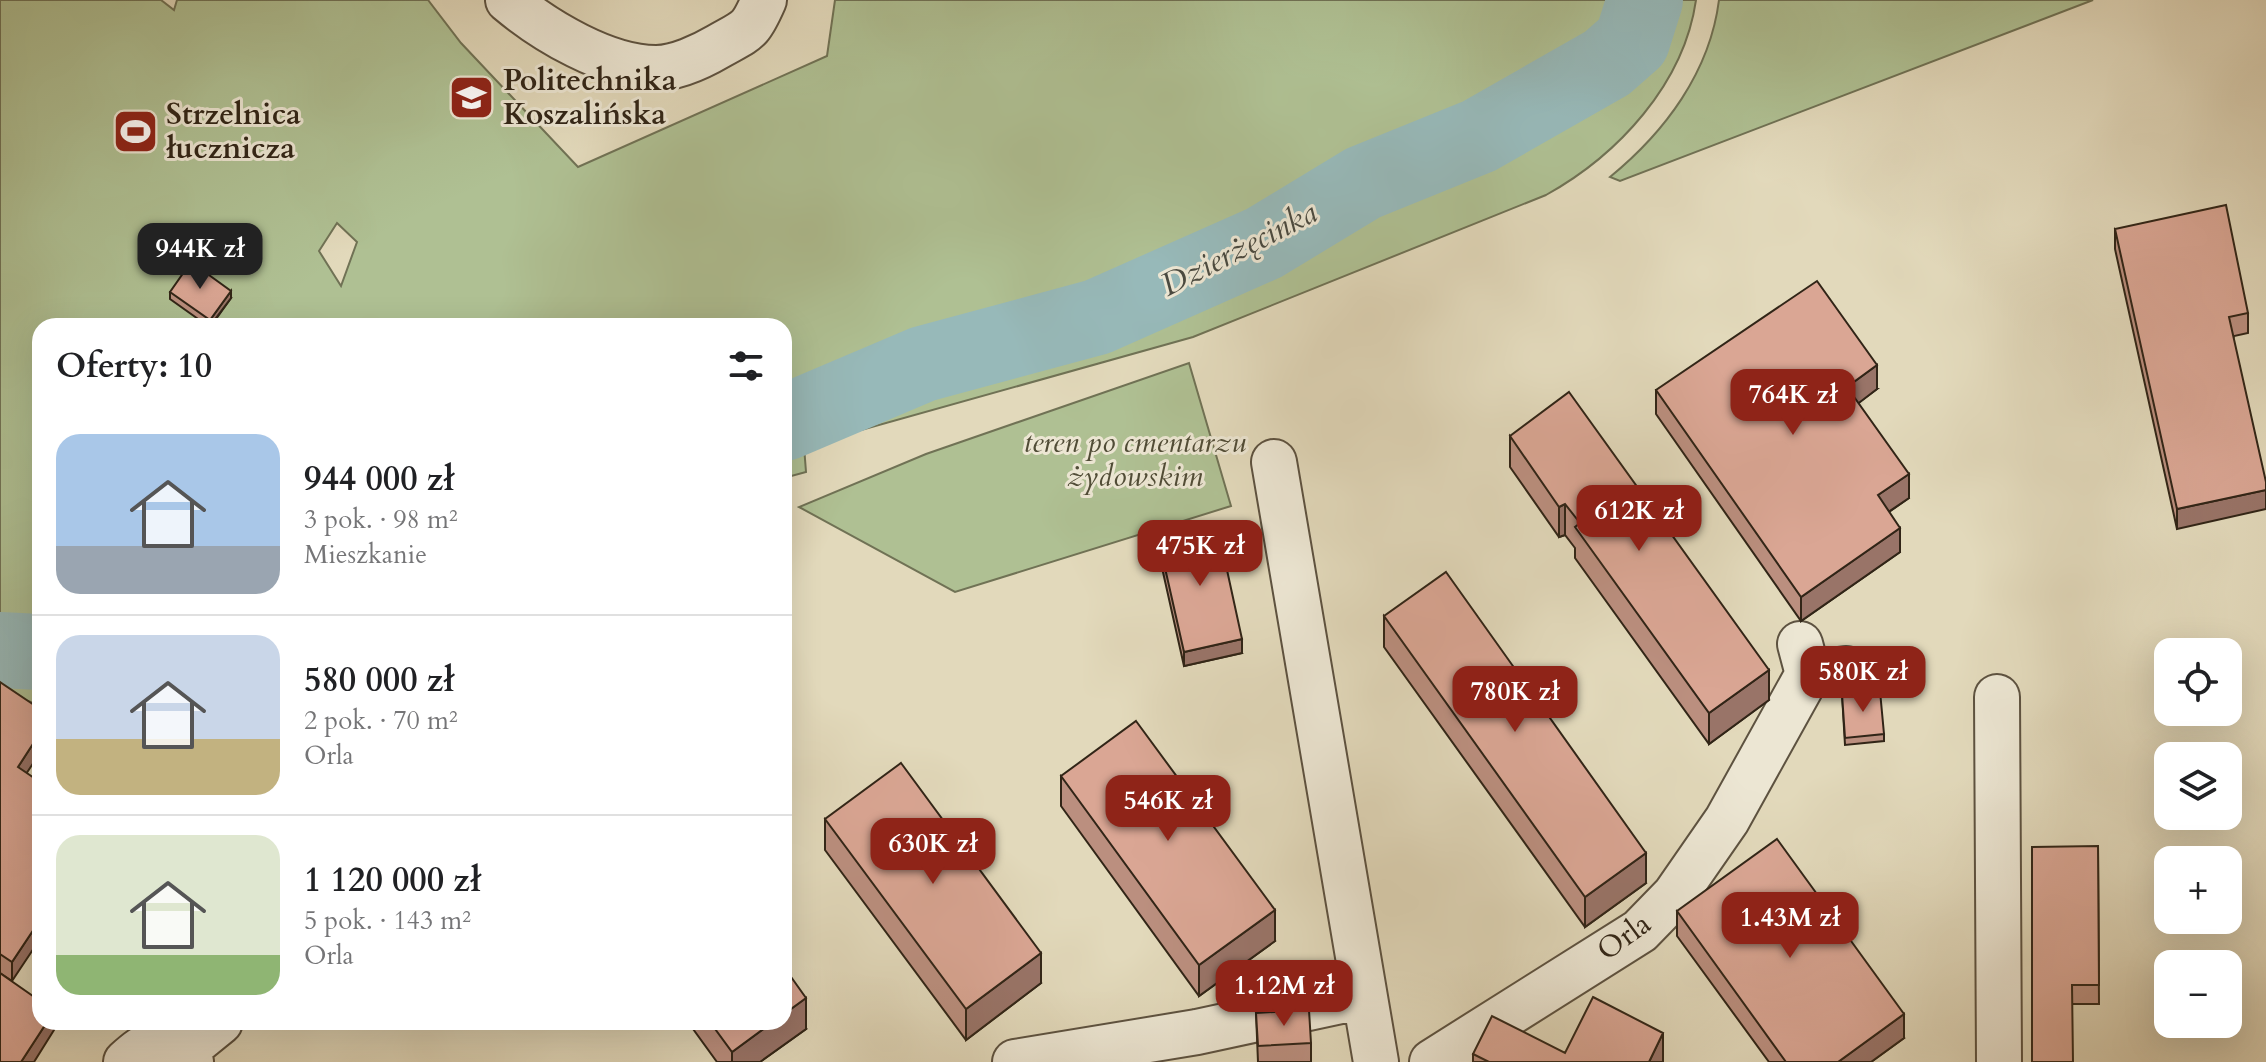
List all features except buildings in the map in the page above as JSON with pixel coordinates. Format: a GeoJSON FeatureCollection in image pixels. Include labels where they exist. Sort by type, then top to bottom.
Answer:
{"type":"FeatureCollection","features":[{"type":"Feature","properties":{"kind":"street"},"geometry":{"type":"LineString","coordinates":[[508,0],[535,23],[616,62],[658,68],[702,56],[752,27],[764,0]]}},
{"type":"Feature","properties":{"kind":"street"},"geometry":{"type":"LineString","coordinates":[[1274,462],[1376,1062]]}},
{"type":"Feature","properties":{"kind":"street","name":"Orla"},"geometry":{"type":"LineString","coordinates":[[1432,1062],[1640,931],[1675,895],[1727,820],[1818,662]]}},
{"type":"Feature","properties":{"kind":"street"},"geometry":{"type":"LineString","coordinates":[[1997,697],[1999,1062]]}},
{"type":"Feature","properties":{"kind":"street"},"geometry":{"type":"LineString","coordinates":[[1015,1062],[1197,1047],[1364,996]]}},
{"type":"Feature","properties":{"kind":"street"},"geometry":{"type":"LineString","coordinates":[[126,1062],[146,1046],[191,1038]]}},
{"type":"Feature","properties":{"kind":"green space"},"geometry":{"type":"Polygon","coordinates":[[[0,0],[161,0],[174,10],[177,0],[428,0],[461,43],[578,167],[827,56],[835,0],[1696,0],[1678,60],[1644,114],[1598,159],[1546,195],[1193,337],[804,446],[806,472],[792,476],[792,318],[32,318],[32,702],[0,692],[0,0]],[[337,223],[319,251],[341,286],[357,242],[337,223]]]}},
{"type":"Feature","properties":{"kind":"green space"},"geometry":{"type":"Polygon","coordinates":[[[1719,0],[2093,0],[1620,181],[1610,177],[1649,140],[1682,99],[1706,52],[1719,0]]]}},
{"type":"Feature","properties":{"kind":"green space","name":"teren po cmentarzu żydowskim"},"geometry":{"type":"Polygon","coordinates":[[[1189,363],[1231,506],[955,592],[799,507],[926,454],[1189,363]]]}},
{"type":"Feature","properties":{"kind":"waterway","name":"Dzierżęcinka"},"geometry":{"type":"LineString","coordinates":[[792,420],[923,364],[1097,317],[1264,243],[1363,183],[1479,136],[1607,63],[1632,41],[1645,0]]}},
{"type":"Feature","properties":{"kind":"waterway","name":"Dzierżęcinka"},"geometry":{"type":"LineString","coordinates":[[0,650],[32,652]]}},
{"type":"Feature","properties":{"kind":"place","name":"Politechnika Koszalińska"},"geometry":{"type":"Point","coordinates":[472,97]}},
{"type":"Feature","properties":{"kind":"place","name":"Strzelnica łucznicza"},"geometry":{"type":"Point","coordinates":[135,131]}}]}
